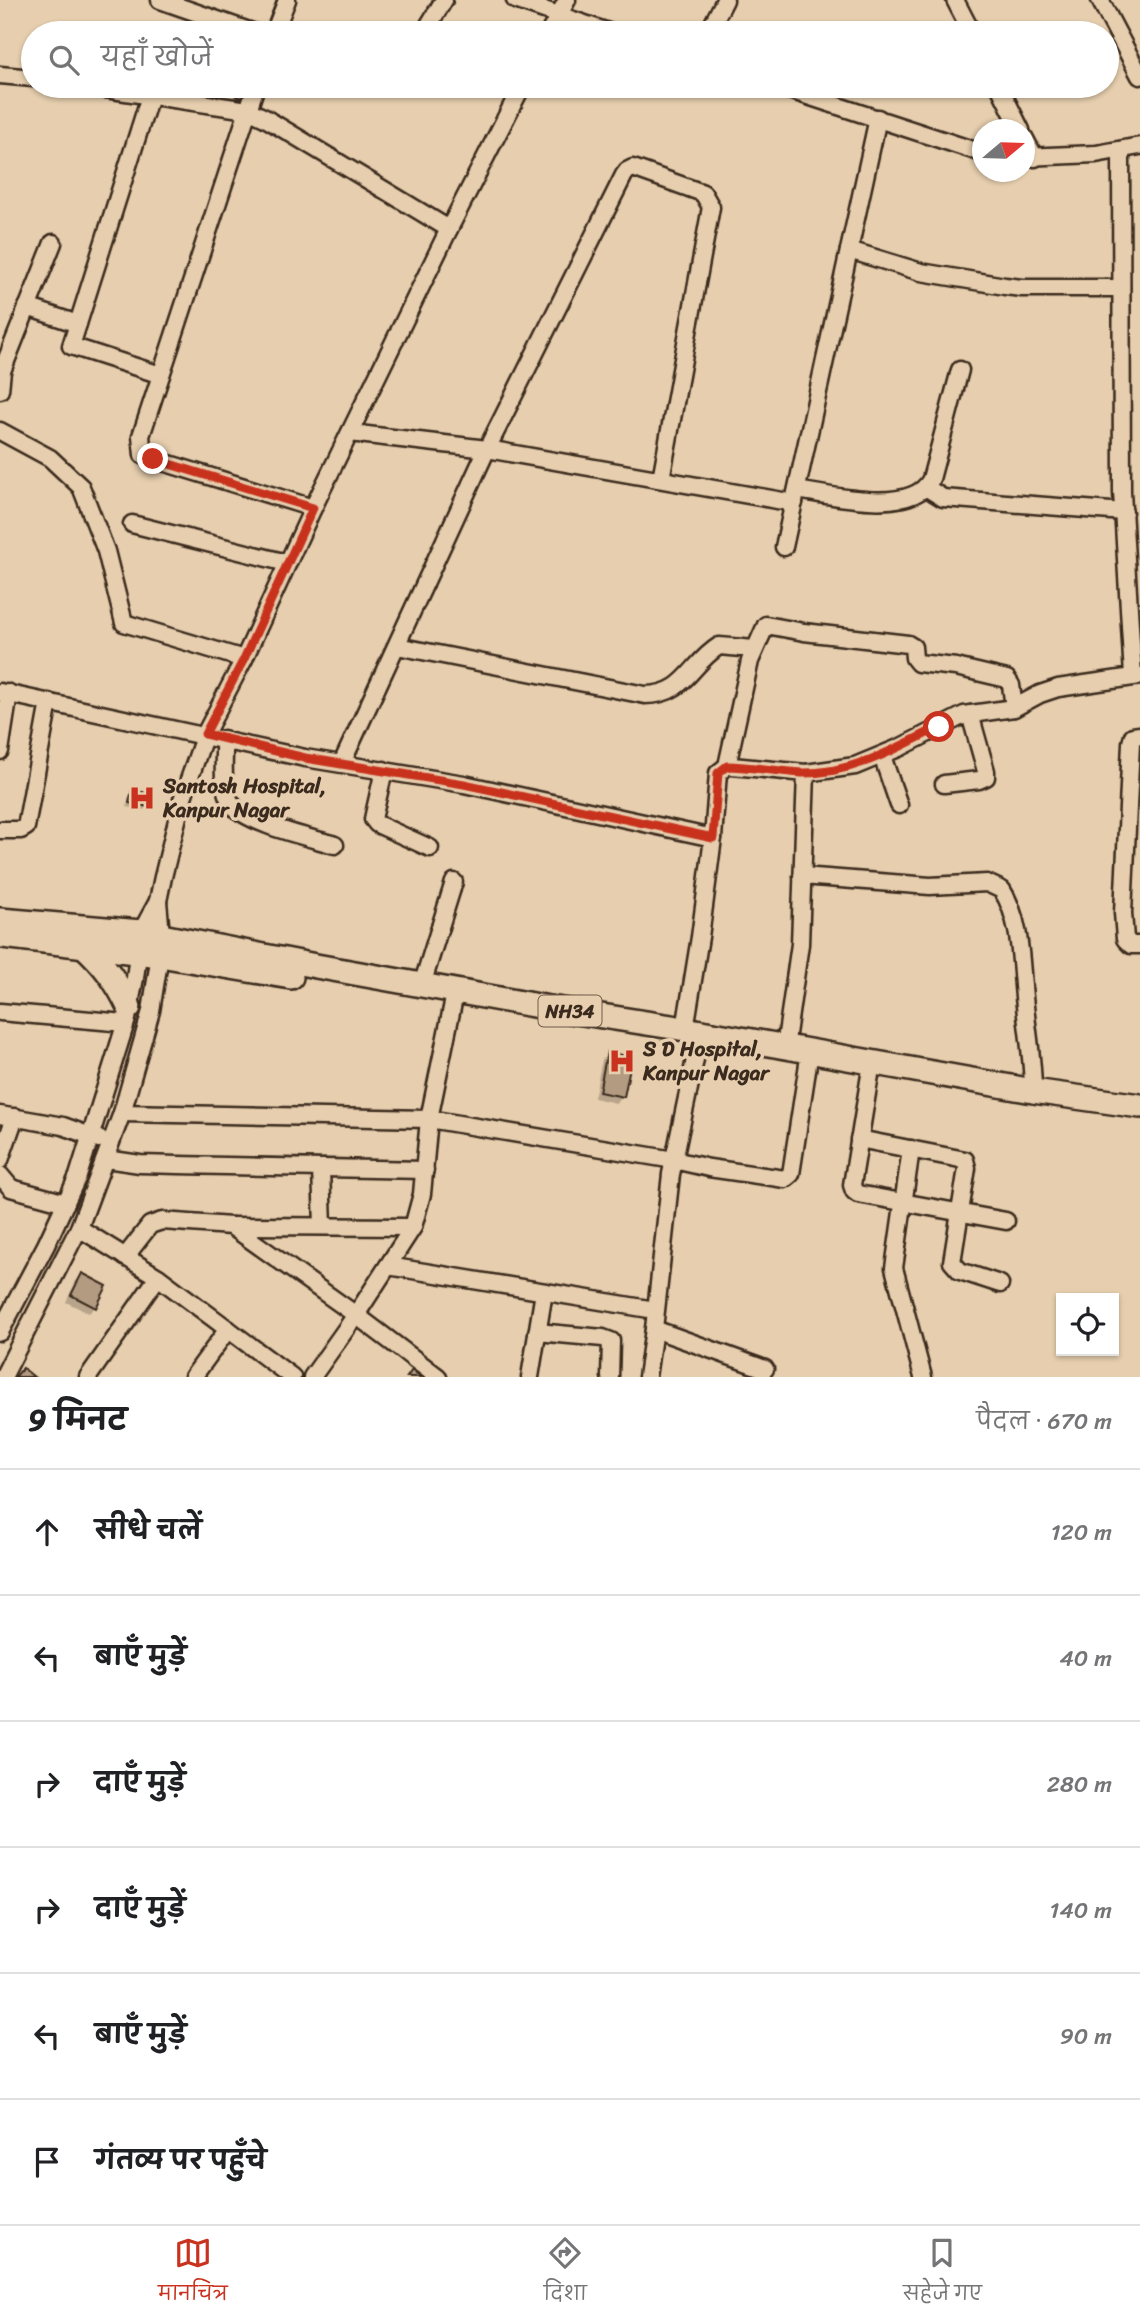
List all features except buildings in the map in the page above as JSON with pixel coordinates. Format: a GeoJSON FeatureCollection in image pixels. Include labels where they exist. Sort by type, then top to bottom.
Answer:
{"type":"FeatureCollection","features":[{"type":"Feature","properties":{"kind":"highway","name":"NH34"},"geometry":{"type":"LineString","coordinates":[[0,920],[422,985],[692,1037],[808,1064],[1030,1104],[1140,1120]]}},
{"type":"Feature","properties":{"kind":"highway","name":"NH34"},"geometry":{"type":"LineString","coordinates":[[0,935],[83,945],[150,944],[453,1003],[785,1048],[1033,1091],[1140,1106]]}},
{"type":"Feature","properties":{"kind":"highway"},"geometry":{"type":"LineString","coordinates":[[83,945],[101,961],[115,979],[127,1015]]}},
{"type":"Feature","properties":{"kind":"street"},"geometry":{"type":"LineString","coordinates":[[160,0],[220,21]]}},
{"type":"Feature","properties":{"kind":"street"},"geometry":{"type":"LineString","coordinates":[[279,21],[287,0]]}},
{"type":"Feature","properties":{"kind":"street"},"geometry":{"type":"LineString","coordinates":[[431,21],[444,0]]}},
{"type":"Feature","properties":{"kind":"street"},"geometry":{"type":"LineString","coordinates":[[514,0],[576,21]]}},
{"type":"Feature","properties":{"kind":"street"},"geometry":{"type":"LineString","coordinates":[[556,21],[567,0]]}},
{"type":"Feature","properties":{"kind":"street"},"geometry":{"type":"LineString","coordinates":[[714,21],[725,0]]}},
{"type":"Feature","properties":{"kind":"street"},"geometry":{"type":"LineString","coordinates":[[954,0],[965,21]]}},
{"type":"Feature","properties":{"kind":"street"},"geometry":{"type":"LineString","coordinates":[[1100,0],[1111,21]]}},
{"type":"Feature","properties":{"kind":"street"},"geometry":{"type":"LineString","coordinates":[[1119,36],[1140,75]]}},
{"type":"Feature","properties":{"kind":"street"},"geometry":{"type":"LineString","coordinates":[[0,75],[21,77]]}},
{"type":"Feature","properties":{"kind":"street"},"geometry":{"type":"LineString","coordinates":[[149,98],[71,346],[161,375]]}},
{"type":"Feature","properties":{"kind":"street"},"geometry":{"type":"LineString","coordinates":[[164,98],[248,110],[449,229]]}},
{"type":"Feature","properties":{"kind":"street"},"geometry":{"type":"LineString","coordinates":[[252,98],[141,436],[143,455],[313,508]]}},
{"type":"Feature","properties":{"kind":"street"},"geometry":{"type":"LineString","coordinates":[[24,1339],[0,1331],[66,1203],[92,1135],[150,944],[182,800],[205,734],[244,659],[313,508],[449,229],[516,98]]}},
{"type":"Feature","properties":{"kind":"street"},"geometry":{"type":"LineString","coordinates":[[815,98],[972,150]]}},
{"type":"Feature","properties":{"kind":"street"},"geometry":{"type":"LineString","coordinates":[[1005,98],[1016,119]]}},
{"type":"Feature","properties":{"kind":"street"},"geometry":{"type":"LineString","coordinates":[[784,547],[878,118]]}},
{"type":"Feature","properties":{"kind":"street"},"geometry":{"type":"LineString","coordinates":[[1035,158],[1096,154],[1140,146]]}},
{"type":"Feature","properties":{"kind":"street"},"geometry":{"type":"LineString","coordinates":[[727,766],[806,773],[855,766],[882,756],[949,721],[970,714],[1014,708],[1048,691],[1136,676],[1121,288],[1121,150]]}},
{"type":"Feature","properties":{"kind":"street"},"geometry":{"type":"LineString","coordinates":[[342,763],[487,449],[627,171],[638,169],[703,193],[711,207],[661,479]]}},
{"type":"Feature","properties":{"kind":"street"},"geometry":{"type":"LineString","coordinates":[[707,197],[725,202]]}},
{"type":"Feature","properties":{"kind":"street"},"geometry":{"type":"LineString","coordinates":[[0,390],[1,371],[53,243]]}},
{"type":"Feature","properties":{"kind":"street"},"geometry":{"type":"LineString","coordinates":[[849,250],[921,272],[1005,286],[1121,288]]}},
{"type":"Feature","properties":{"kind":"street"},"geometry":{"type":"LineString","coordinates":[[27,307],[78,324]]}},
{"type":"Feature","properties":{"kind":"street"},"geometry":{"type":"LineString","coordinates":[[350,433],[487,449],[661,479],[795,496],[871,500],[906,497],[926,488],[934,469],[960,370]]}},
{"type":"Feature","properties":{"kind":"street"},"geometry":{"type":"LineString","coordinates":[[0,431],[50,458],[81,487],[106,551],[124,623],[244,659]]}},
{"type":"Feature","properties":{"kind":"street"},"geometry":{"type":"LineString","coordinates":[[926,488],[943,498],[1129,515]]}},
{"type":"Feature","properties":{"kind":"street"},"geometry":{"type":"LineString","coordinates":[[132,524],[287,563]]}},
{"type":"Feature","properties":{"kind":"street"},"geometry":{"type":"LineString","coordinates":[[647,1377],[692,1037],[718,773],[727,766],[754,649],[766,625],[908,644],[913,647],[914,658],[918,663],[956,667],[1007,679],[1011,685],[1014,708]]}},
{"type":"Feature","properties":{"kind":"street"},"geometry":{"type":"LineString","coordinates":[[397,646],[645,695],[664,693],[677,687],[719,646],[754,649]]}},
{"type":"Feature","properties":{"kind":"street"},"geometry":{"type":"LineString","coordinates":[[0,751],[4,692],[305,758],[464,784],[713,838]]}},
{"type":"Feature","properties":{"kind":"street"},"geometry":{"type":"LineString","coordinates":[[0,830],[21,830],[26,827],[49,702]]}},
{"type":"Feature","properties":{"kind":"street"},"geometry":{"type":"LineString","coordinates":[[944,784],[986,777],[970,714]]}},
{"type":"Feature","properties":{"kind":"street"},"geometry":{"type":"LineString","coordinates":[[1140,735],[1131,739],[1134,783],[1123,934],[1127,942],[1140,944]]}},
{"type":"Feature","properties":{"kind":"street"},"geometry":{"type":"LineString","coordinates":[[224,739],[225,786],[231,804],[255,821],[335,845]]}},
{"type":"Feature","properties":{"kind":"street"},"geometry":{"type":"LineString","coordinates":[[882,756],[899,805]]}},
{"type":"Feature","properties":{"kind":"street"},"geometry":{"type":"LineString","coordinates":[[384,770],[373,819],[377,824],[430,848]]}},
{"type":"Feature","properties":{"kind":"street"},"geometry":{"type":"LineString","coordinates":[[785,1048],[800,944],[806,773]]}},
{"type":"Feature","properties":{"kind":"street"},"geometry":{"type":"LineString","coordinates":[[802,876],[930,886],[987,883],[1002,890],[1014,914],[1033,1058],[1033,1091]]}},
{"type":"Feature","properties":{"kind":"street"},"geometry":{"type":"LineString","coordinates":[[422,985],[454,882]]}},
{"type":"Feature","properties":{"kind":"street"},"geometry":{"type":"LineString","coordinates":[[3,1377],[79,1228],[109,1152],[150,1011],[150,944]]}},
{"type":"Feature","properties":{"kind":"street"},"geometry":{"type":"LineString","coordinates":[[312,1377],[413,1227],[422,1194],[429,1119],[453,1003]]}},
{"type":"Feature","properties":{"kind":"street"},"geometry":{"type":"LineString","coordinates":[[0,1012],[127,1015]]}},
{"type":"Feature","properties":{"kind":"street"},"geometry":{"type":"LineString","coordinates":[[122,1113],[429,1119],[709,1168],[788,1178],[792,1174],[808,1064]]}},
{"type":"Feature","properties":{"kind":"street"},"geometry":{"type":"LineString","coordinates":[[870,1075],[852,1185],[854,1191],[1006,1221]]}},
{"type":"Feature","properties":{"kind":"street"},"geometry":{"type":"LineString","coordinates":[[0,1160],[8,1116],[63,1126],[92,1135],[109,1152],[166,1165],[425,1170]]}},
{"type":"Feature","properties":{"kind":"street"},"geometry":{"type":"LineString","coordinates":[[859,1139],[965,1160],[967,1167],[952,1262],[960,1271],[1000,1284]]}},
{"type":"Feature","properties":{"kind":"street"},"geometry":{"type":"LineString","coordinates":[[911,1149],[894,1268],[915,1340],[922,1377]]}},
{"type":"Feature","properties":{"kind":"street"},"geometry":{"type":"LineString","coordinates":[[321,1169],[323,1226]]}},
{"type":"Feature","properties":{"kind":"street"},"geometry":{"type":"LineString","coordinates":[[0,1175],[11,1188],[66,1203]]}},
{"type":"Feature","properties":{"kind":"street"},"geometry":{"type":"LineString","coordinates":[[125,1257],[150,1225],[162,1221],[231,1226],[413,1227]]}},
{"type":"Feature","properties":{"kind":"street"},"geometry":{"type":"LineString","coordinates":[[231,1226],[438,1377]]}},
{"type":"Feature","properties":{"kind":"street"},"geometry":{"type":"LineString","coordinates":[[79,1228],[158,1277],[292,1377]]}},
{"type":"Feature","properties":{"kind":"street"},"geometry":{"type":"LineString","coordinates":[[388,1266],[655,1310]]}},
{"type":"Feature","properties":{"kind":"street"},"geometry":{"type":"LineString","coordinates":[[88,1377],[158,1277]]}},
{"type":"Feature","properties":{"kind":"street"},"geometry":{"type":"LineString","coordinates":[[530,1377],[544,1292]]}},
{"type":"Feature","properties":{"kind":"street"},"geometry":{"type":"LineString","coordinates":[[193,1377],[228,1329]]}},
{"type":"Feature","properties":{"kind":"street"},"geometry":{"type":"LineString","coordinates":[[654,1329],[765,1369]]}},
{"type":"Feature","properties":{"kind":"street"},"geometry":{"type":"LineString","coordinates":[[537,1332],[611,1341],[610,1377]]}},
{"type":"Feature","properties":{"kind":"place","name":"Santosh Hospital, Kanpur Nagar"},"geometry":{"type":"Point","coordinates":[142,798]}},
{"type":"Feature","properties":{"kind":"place","name":"S D Hospital, Kanpur Nagar"},"geometry":{"type":"Point","coordinates":[622,1061]}},
{"type":"Feature","properties":{"kind":"route"},"geometry":{"type":"LineString","coordinates":[[153,459],[313,508],[244,659],[205,734],[305,758],[464,784],[713,838],[718,773],[727,766],[806,773],[841,769],[882,756],[939,727]]}}]}
